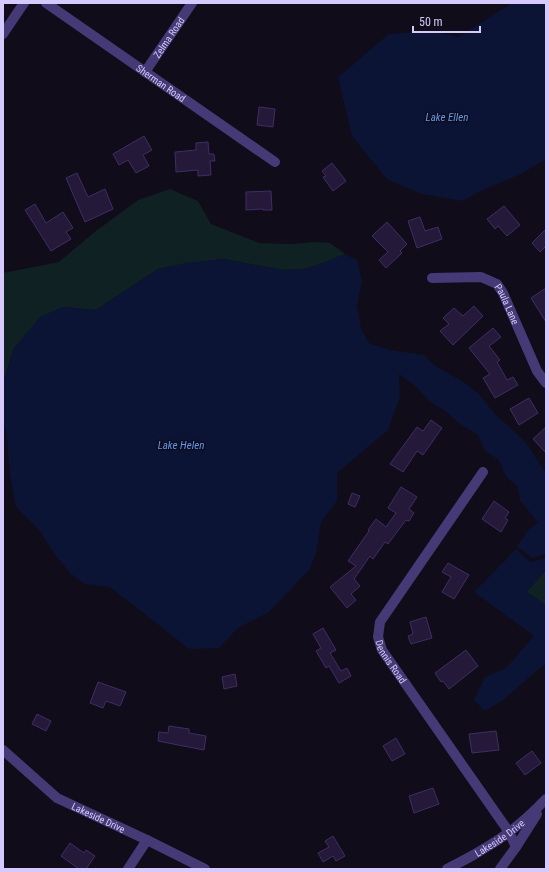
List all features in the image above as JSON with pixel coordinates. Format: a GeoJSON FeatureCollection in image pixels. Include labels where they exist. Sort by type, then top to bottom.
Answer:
{"type":"FeatureCollection","features":[{"type":"Feature","properties":{"kind":"street"},"geometry":{"type":"LineString","coordinates":[[3,34],[24,3]]}},
{"type":"Feature","properties":{"kind":"street","name":"Sherman Road"},"geometry":{"type":"LineString","coordinates":[[46,3],[275,162]]}},
{"type":"Feature","properties":{"kind":"street","name":"Zelma Road"},"geometry":{"type":"LineString","coordinates":[[145,72],[192,3]]}},
{"type":"Feature","properties":{"kind":"street","name":"Paula Lane"},"geometry":{"type":"LineString","coordinates":[[432,278],[481,277],[497,284],[503,293],[537,370],[546,383]]}},
{"type":"Feature","properties":{"kind":"street","name":"Dennis Road"},"geometry":{"type":"LineString","coordinates":[[482,472],[380,622],[378,637],[382,650],[509,832],[516,846]]}},
{"type":"Feature","properties":{"kind":"street","name":"Lakeside Drive"},"geometry":{"type":"LineString","coordinates":[[3,750],[57,798],[205,869]]}},
{"type":"Feature","properties":{"kind":"street"},"geometry":{"type":"LineString","coordinates":[[500,869],[546,800]]}},
{"type":"Feature","properties":{"kind":"street","name":"Lakeside Drive"},"geometry":{"type":"LineString","coordinates":[[447,869],[486,848],[509,832],[529,817],[546,800]]}},
{"type":"Feature","properties":{"kind":"street"},"geometry":{"type":"LineString","coordinates":[[128,869],[147,840]]}},
{"type":"Feature","properties":{"kind":"shaded area"},"geometry":{"type":"Polygon","coordinates":[[[170,189],[198,201],[211,224],[259,243],[330,243],[345,254],[305,269],[283,270],[223,259],[158,269],[96,310],[63,307],[14,348],[3,383],[3,273],[59,262],[92,234],[138,200],[170,189]]]}},
{"type":"Feature","properties":{"kind":"shaded area"},"geometry":{"type":"Polygon","coordinates":[[[546,570],[546,605],[526,592],[546,570]]]}},
{"type":"Feature","properties":{"kind":"water","name":"Lake Ellen"},"geometry":{"type":"Polygon","coordinates":[[[510,3],[546,3],[546,159],[521,174],[485,189],[462,201],[422,194],[387,179],[352,136],[338,77],[389,34],[432,31],[458,37],[510,3]]]}},
{"type":"Feature","properties":{"kind":"water","name":"Lake Helen"},"geometry":{"type":"Polygon","coordinates":[[[345,254],[357,260],[362,280],[357,305],[361,329],[369,343],[389,350],[424,355],[435,366],[462,381],[480,395],[495,414],[524,440],[546,473],[546,554],[532,558],[517,546],[528,530],[538,523],[520,500],[517,486],[506,477],[499,460],[485,451],[478,435],[460,424],[444,410],[429,401],[414,385],[399,374],[400,397],[388,430],[337,473],[337,501],[321,522],[316,553],[310,569],[269,612],[238,628],[219,648],[189,649],[110,587],[85,584],[71,574],[53,552],[40,531],[16,507],[10,475],[6,431],[3,421],[3,383],[14,348],[40,317],[63,307],[96,310],[158,269],[186,263],[223,259],[283,270],[305,269],[345,254]]]}},
{"type":"Feature","properties":{"kind":"water"},"geometry":{"type":"Polygon","coordinates":[[[516,549],[532,562],[546,558],[546,570],[526,592],[546,605],[546,663],[503,700],[485,711],[474,700],[485,677],[506,668],[534,636],[474,592],[516,549]]]}},
{"type":"Feature","properties":{"kind":"building"},"geometry":{"type":"Polygon","coordinates":[[[259,107],[275,109],[273,127],[257,125],[259,107]]]}},
{"type":"Feature","properties":{"kind":"building"},"geometry":{"type":"Polygon","coordinates":[[[144,136],[152,150],[143,155],[149,166],[136,173],[128,160],[119,165],[113,154],[144,136]]]}},
{"type":"Feature","properties":{"kind":"building"},"geometry":{"type":"Polygon","coordinates":[[[208,142],[209,154],[214,154],[215,161],[210,161],[211,175],[198,176],[198,170],[176,172],[175,152],[196,150],[196,143],[208,142]]]}},
{"type":"Feature","properties":{"kind":"building"},"geometry":{"type":"Polygon","coordinates":[[[332,163],[346,181],[333,191],[323,177],[326,176],[322,171],[332,163]]]}},
{"type":"Feature","properties":{"kind":"building"},"geometry":{"type":"Polygon","coordinates":[[[77,173],[88,197],[105,189],[113,209],[85,222],[66,178],[77,173]]]}},
{"type":"Feature","properties":{"kind":"building"},"geometry":{"type":"Polygon","coordinates":[[[271,191],[272,210],[246,210],[246,192],[271,191]]]}},
{"type":"Feature","properties":{"kind":"building"},"geometry":{"type":"Polygon","coordinates":[[[35,204],[46,223],[63,212],[73,228],[66,232],[71,239],[51,251],[25,210],[35,204]]]}},
{"type":"Feature","properties":{"kind":"building"},"geometry":{"type":"Polygon","coordinates":[[[504,206],[520,225],[507,236],[498,226],[495,229],[487,219],[504,206]]]}},
{"type":"Feature","properties":{"kind":"building"},"geometry":{"type":"Polygon","coordinates":[[[420,217],[425,231],[438,227],[442,239],[417,248],[408,221],[420,217]]]}},
{"type":"Feature","properties":{"kind":"building"},"geometry":{"type":"Polygon","coordinates":[[[387,222],[407,244],[400,251],[402,253],[386,268],[379,260],[388,252],[372,236],[387,222]]]}},
{"type":"Feature","properties":{"kind":"building"},"geometry":{"type":"Polygon","coordinates":[[[546,229],[546,246],[540,252],[532,243],[546,229]]]}},
{"type":"Feature","properties":{"kind":"building"},"geometry":{"type":"Polygon","coordinates":[[[546,288],[546,322],[531,298],[546,288]]]}},
{"type":"Feature","properties":{"kind":"building"},"geometry":{"type":"Polygon","coordinates":[[[474,306],[483,316],[453,345],[440,331],[449,324],[443,318],[454,308],[463,316],[474,306]]]}},
{"type":"Feature","properties":{"kind":"building"},"geometry":{"type":"Polygon","coordinates":[[[493,328],[501,337],[489,346],[500,360],[497,362],[507,380],[513,377],[518,385],[495,398],[483,378],[490,374],[469,348],[493,328]]]}},
{"type":"Feature","properties":{"kind":"building"},"geometry":{"type":"Polygon","coordinates":[[[529,398],[538,413],[519,425],[510,409],[529,398]]]}},
{"type":"Feature","properties":{"kind":"building"},"geometry":{"type":"Polygon","coordinates":[[[431,420],[442,428],[423,455],[417,451],[403,472],[390,464],[417,427],[423,431],[431,420]]]}},
{"type":"Feature","properties":{"kind":"building"},"geometry":{"type":"Polygon","coordinates":[[[546,427],[546,453],[533,439],[546,427]]]}},
{"type":"Feature","properties":{"kind":"building"},"geometry":{"type":"Polygon","coordinates":[[[401,487],[417,497],[409,509],[414,513],[409,521],[406,520],[388,544],[385,542],[373,559],[370,556],[354,579],[360,586],[351,594],[356,600],[347,608],[330,587],[356,566],[348,561],[376,519],[386,527],[396,513],[388,508],[401,487]]]}},
{"type":"Feature","properties":{"kind":"building"},"geometry":{"type":"Polygon","coordinates":[[[352,493],[360,496],[355,507],[348,504],[352,493]]]}},
{"type":"Feature","properties":{"kind":"building"},"geometry":{"type":"Polygon","coordinates":[[[494,501],[509,512],[505,518],[508,520],[501,532],[482,519],[494,501]]]}},
{"type":"Feature","properties":{"kind":"building"},"geometry":{"type":"Polygon","coordinates":[[[448,563],[469,575],[454,599],[442,592],[451,577],[442,572],[448,563]]]}},
{"type":"Feature","properties":{"kind":"building"},"geometry":{"type":"Polygon","coordinates":[[[426,617],[432,638],[411,644],[408,636],[413,634],[410,622],[426,617]]]}},
{"type":"Feature","properties":{"kind":"building"},"geometry":{"type":"Polygon","coordinates":[[[323,628],[336,650],[330,653],[341,671],[347,668],[351,676],[339,683],[329,666],[326,668],[316,651],[321,648],[313,634],[323,628]]]}},
{"type":"Feature","properties":{"kind":"building"},"geometry":{"type":"Polygon","coordinates":[[[466,650],[478,666],[449,689],[443,681],[441,682],[435,673],[466,650]]]}},
{"type":"Feature","properties":{"kind":"building"},"geometry":{"type":"Polygon","coordinates":[[[235,674],[237,686],[224,689],[222,677],[235,674]]]}},
{"type":"Feature","properties":{"kind":"building"},"geometry":{"type":"Polygon","coordinates":[[[98,682],[126,692],[120,706],[106,701],[103,708],[90,703],[98,682]]]}},
{"type":"Feature","properties":{"kind":"building"},"geometry":{"type":"Polygon","coordinates":[[[37,714],[51,721],[46,731],[32,724],[37,714]]]}},
{"type":"Feature","properties":{"kind":"building"},"geometry":{"type":"Polygon","coordinates":[[[169,726],[189,729],[189,733],[206,736],[204,750],[158,741],[159,732],[168,733],[169,726]]]}},
{"type":"Feature","properties":{"kind":"building"},"geometry":{"type":"Polygon","coordinates":[[[496,731],[499,750],[472,753],[469,734],[496,731]]]}},
{"type":"Feature","properties":{"kind":"building"},"geometry":{"type":"Polygon","coordinates":[[[396,738],[405,754],[392,761],[383,746],[396,738]]]}},
{"type":"Feature","properties":{"kind":"building"},"geometry":{"type":"Polygon","coordinates":[[[532,751],[541,763],[525,775],[516,763],[532,751]]]}},
{"type":"Feature","properties":{"kind":"building"},"geometry":{"type":"Polygon","coordinates":[[[433,788],[439,804],[414,813],[409,796],[433,788]]]}},
{"type":"Feature","properties":{"kind":"building"},"geometry":{"type":"Polygon","coordinates":[[[333,836],[345,856],[336,861],[333,856],[323,862],[318,853],[329,847],[325,841],[333,836]]]}},
{"type":"Feature","properties":{"kind":"building"},"geometry":{"type":"Polygon","coordinates":[[[70,843],[84,853],[86,850],[95,856],[86,869],[79,869],[61,856],[70,843]]]}}]}
